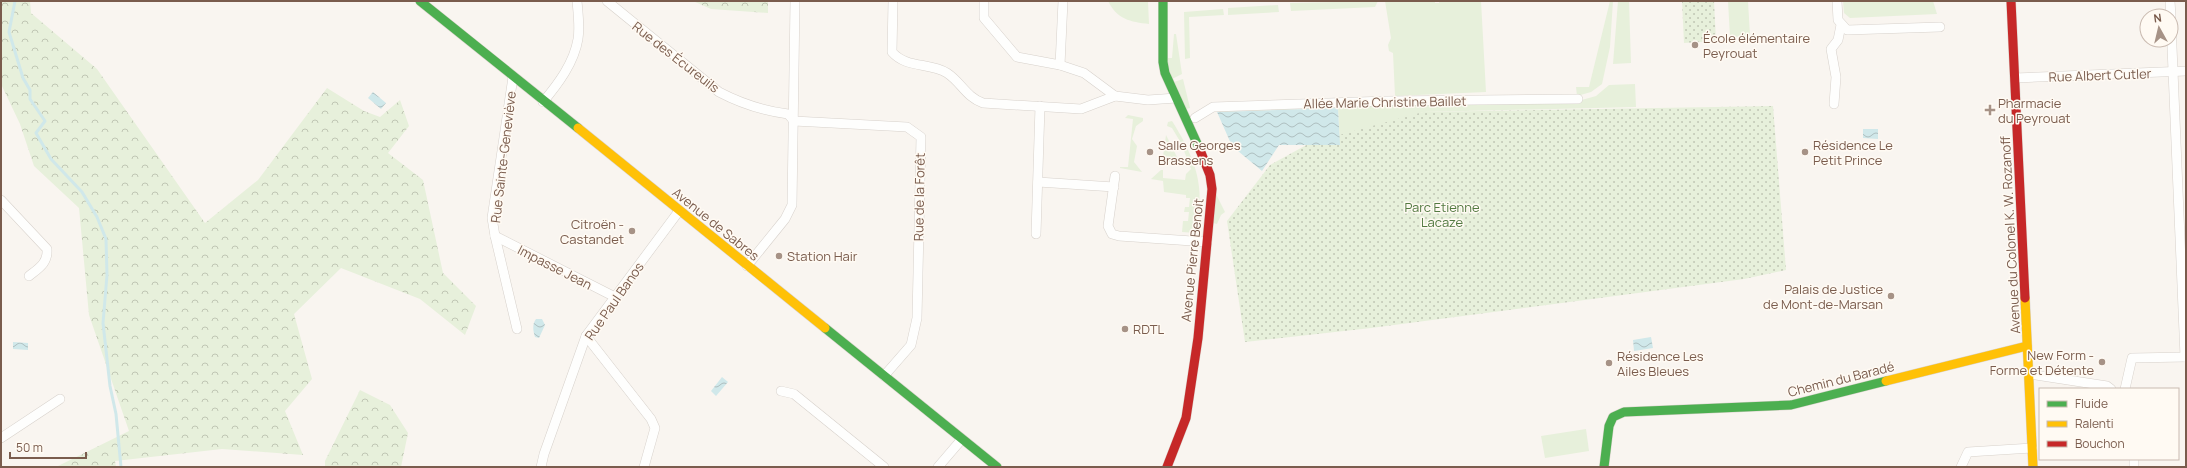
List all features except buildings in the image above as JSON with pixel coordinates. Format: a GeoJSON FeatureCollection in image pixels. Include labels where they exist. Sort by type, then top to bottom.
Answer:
{"type":"FeatureCollection","features":[{"type":"Feature","properties":{"kind":"street","name":"Avenue de Sabres"},"geometry":{"type":"LineString","coordinates":[[420,1],[543,102],[997,467]]}},
{"type":"Feature","properties":{"kind":"street"},"geometry":{"type":"LineString","coordinates":[[543,102],[558,84],[578,40],[577,1]]}},
{"type":"Feature","properties":{"kind":"street","name":"Rue des Écureuils"},"geometry":{"type":"LineString","coordinates":[[607,1],[719,92],[754,105],[788,114],[794,121]]}},
{"type":"Feature","properties":{"kind":"street"},"geometry":{"type":"LineString","coordinates":[[747,266],[786,219],[791,209],[794,121],[795,1]]}},
{"type":"Feature","properties":{"kind":"street"},"geometry":{"type":"LineString","coordinates":[[893,1],[892,52],[897,58],[906,62],[936,68],[948,73],[973,100],[983,103],[1081,109],[1115,96],[1148,100],[1176,98]]}},
{"type":"Feature","properties":{"kind":"street"},"geometry":{"type":"LineString","coordinates":[[984,1],[984,18],[1017,57],[1060,65],[1084,73],[1115,96]]}},
{"type":"Feature","properties":{"kind":"street"},"geometry":{"type":"LineString","coordinates":[[1060,65],[1063,1]]}},
{"type":"Feature","properties":{"kind":"street","name":"Avenue Pierre Benoit"},"geometry":{"type":"LineString","coordinates":[[1163,1],[1163,62],[1168,82],[1210,175],[1212,188],[1198,338],[1186,418],[1168,467]]}},
{"type":"Feature","properties":{"kind":"street"},"geometry":{"type":"LineString","coordinates":[[1837,1],[1838,20],[1846,30],[1856,31],[1940,28]]}},
{"type":"Feature","properties":{"kind":"street","name":"Avenue du Colonel K. W. Rozanoff"},"geometry":{"type":"LineString","coordinates":[[2011,1],[2033,467]]}},
{"type":"Feature","properties":{"kind":"street"},"geometry":{"type":"LineString","coordinates":[[1834,104],[1836,76],[1832,49],[1838,40],[1841,25]]}},
{"type":"Feature","properties":{"kind":"street"},"geometry":{"type":"LineString","coordinates":[[2125,388],[2132,358],[2185,357],[2183,209],[2172,72],[2172,48]]}},
{"type":"Feature","properties":{"kind":"street","name":"Rue Albert Cutler"},"geometry":{"type":"LineString","coordinates":[[2015,78],[2186,71]]}},
{"type":"Feature","properties":{"kind":"street","name":"Rue Sainte-Geneviève"},"geometry":{"type":"LineString","coordinates":[[513,77],[492,218],[518,330]]}},
{"type":"Feature","properties":{"kind":"street","name":"Allée Marie Christine Baillet"},"geometry":{"type":"LineString","coordinates":[[1195,118],[1213,107],[1387,101],[1578,99]]}},
{"type":"Feature","properties":{"kind":"street"},"geometry":{"type":"LineString","coordinates":[[1036,234],[1040,106]]}},
{"type":"Feature","properties":{"kind":"street","name":"Rue de la Forêt"},"geometry":{"type":"LineString","coordinates":[[794,121],[906,127],[921,137],[917,318],[911,345],[884,376]]}},
{"type":"Feature","properties":{"kind":"street"},"geometry":{"type":"LineString","coordinates":[[1115,176],[1108,226],[1112,234],[1119,236],[1207,242]]}},
{"type":"Feature","properties":{"kind":"street"},"geometry":{"type":"LineString","coordinates":[[1038,182],[1114,187]]}},
{"type":"Feature","properties":{"kind":"street"},"geometry":{"type":"LineString","coordinates":[[1,200],[46,249],[47,257],[43,264],[29,276]]}},
{"type":"Feature","properties":{"kind":"street","name":"Rue Paul Banos"},"geometry":{"type":"LineString","coordinates":[[541,467],[544,454],[586,336],[679,211]]}},
{"type":"Feature","properties":{"kind":"street","name":"Impasse Jean"},"geometry":{"type":"LineString","coordinates":[[495,236],[615,297]]}},
{"type":"Feature","properties":{"kind":"street"},"geometry":{"type":"LineString","coordinates":[[586,336],[651,419],[655,428],[644,467]]}},
{"type":"Feature","properties":{"kind":"street","name":"Chemin du Baradé"},"geometry":{"type":"LineString","coordinates":[[1604,467],[1609,426],[1613,417],[1624,412],[1791,405],[2027,346]]}},
{"type":"Feature","properties":{"kind":"street"},"geometry":{"type":"LineString","coordinates":[[2029,374],[2107,386],[2110,388]]}},
{"type":"Feature","properties":{"kind":"street"},"geometry":{"type":"LineString","coordinates":[[781,391],[794,394],[884,467]]}},
{"type":"Feature","properties":{"kind":"street"},"geometry":{"type":"LineString","coordinates":[[1,438],[60,399]]}},
{"type":"Feature","properties":{"kind":"street"},"geometry":{"type":"LineString","coordinates":[[938,467],[962,439]]}},
{"type":"Feature","properties":{"kind":"street"},"geometry":{"type":"LineString","coordinates":[[1960,467],[1968,452],[2032,448]]}},
{"type":"Feature","properties":{"kind":"green space"},"geometry":{"type":"Polygon","coordinates":[[[1,1],[30,1],[31,13],[97,69],[205,223],[258,180],[327,88],[364,111],[380,117],[400,100],[409,126],[388,153],[423,180],[443,273],[476,306],[465,335],[420,299],[341,268],[294,314],[312,379],[285,411],[303,455],[222,449],[115,461],[116,467],[56,467],[129,431],[89,315],[79,208],[34,166],[20,124],[1,84],[1,1]]]}},
{"type":"Feature","properties":{"kind":"green space"},"geometry":{"type":"Polygon","coordinates":[[[693,1],[768,1],[768,13],[711,9],[693,1]]]}},
{"type":"Feature","properties":{"kind":"green space"},"geometry":{"type":"Polygon","coordinates":[[[1108,1],[1148,1],[1149,24],[1130,21],[1120,16],[1108,1]]]}},
{"type":"Feature","properties":{"kind":"green space"},"geometry":{"type":"Polygon","coordinates":[[[1378,1],[1375,7],[1291,11],[1290,3],[1378,1]]]}},
{"type":"Feature","properties":{"kind":"green space"},"geometry":{"type":"Polygon","coordinates":[[[1385,1],[1435,1],[1435,3],[1439,3],[1439,1],[1481,1],[1486,92],[1395,96],[1393,53],[1389,51],[1388,45],[1391,38],[1385,1]]]}},
{"type":"Feature","properties":{"kind":"green space"},"geometry":{"type":"Polygon","coordinates":[[[1610,1],[1613,1],[1610,47],[1602,84],[1591,92],[1577,96],[1576,87],[1589,87],[1610,1]]]}},
{"type":"Feature","properties":{"kind":"green space"},"geometry":{"type":"Polygon","coordinates":[[[1618,1],[1629,1],[1631,63],[1613,64],[1618,1]]]}},
{"type":"Feature","properties":{"kind":"green space"},"geometry":{"type":"Polygon","coordinates":[[[1682,1],[1714,1],[1716,41],[1684,43],[1682,1]]]}},
{"type":"Feature","properties":{"kind":"green space"},"geometry":{"type":"Polygon","coordinates":[[[1728,1],[1748,1],[1750,36],[1730,37],[1728,1]]]}},
{"type":"Feature","properties":{"kind":"green space"},"geometry":{"type":"Polygon","coordinates":[[[1843,1],[1933,1],[1937,14],[1850,18],[1844,13],[1843,1]]]}},
{"type":"Feature","properties":{"kind":"green space"},"geometry":{"type":"Polygon","coordinates":[[[1278,5],[1279,12],[1228,15],[1228,8],[1278,5]]]}},
{"type":"Feature","properties":{"kind":"green space"},"geometry":{"type":"Polygon","coordinates":[[[1223,9],[1224,15],[1189,17],[1190,58],[1185,59],[1184,12],[1223,9]]]}},
{"type":"Feature","properties":{"kind":"green space"},"geometry":{"type":"Polygon","coordinates":[[[1174,34],[1176,34],[1182,74],[1172,79],[1166,58],[1172,58],[1174,34]]]}},
{"type":"Feature","properties":{"kind":"green space"},"geometry":{"type":"Polygon","coordinates":[[[1183,79],[1190,108],[1186,109],[1174,82],[1183,79]]]}},
{"type":"Feature","properties":{"kind":"green space"},"geometry":{"type":"Polygon","coordinates":[[[1635,84],[1636,107],[1423,112],[1340,145],[1338,108],[1217,112],[1216,108],[1578,101],[1596,96],[1609,85],[1635,84]]]}},
{"type":"Feature","properties":{"kind":"green space","name":"Parc Etienne Lacaze"},"geometry":{"type":"Polygon","coordinates":[[[1773,106],[1786,270],[1744,279],[1371,328],[1245,342],[1227,221],[1270,165],[1310,143],[1423,112],[1773,106]]]}},
{"type":"Feature","properties":{"kind":"green space"},"geometry":{"type":"Polygon","coordinates":[[[1128,115],[1143,118],[1143,121],[1136,126],[1132,139],[1137,146],[1134,162],[1142,172],[1120,168],[1128,167],[1133,119],[1125,118],[1128,115]]]}},
{"type":"Feature","properties":{"kind":"green space"},"geometry":{"type":"Polygon","coordinates":[[[1172,121],[1189,152],[1198,178],[1200,198],[1196,233],[1182,232],[1183,221],[1188,221],[1189,212],[1184,212],[1185,207],[1189,207],[1190,198],[1186,198],[1186,195],[1164,192],[1163,181],[1151,179],[1163,170],[1163,178],[1185,180],[1186,174],[1191,169],[1181,143],[1172,128],[1167,126],[1168,122],[1172,121]]]}},
{"type":"Feature","properties":{"kind":"green space"},"geometry":{"type":"Polygon","coordinates":[[[1166,135],[1179,161],[1177,164],[1167,161],[1166,163],[1162,163],[1166,135]]]}},
{"type":"Feature","properties":{"kind":"green space"},"geometry":{"type":"Polygon","coordinates":[[[1216,194],[1225,212],[1221,215],[1217,224],[1213,223],[1216,194]]]}},
{"type":"Feature","properties":{"kind":"green space"},"geometry":{"type":"Polygon","coordinates":[[[360,390],[390,405],[408,433],[401,467],[325,467],[325,461],[360,390]]]}},
{"type":"Feature","properties":{"kind":"green space"},"geometry":{"type":"Polygon","coordinates":[[[1586,429],[1589,451],[1545,458],[1541,436],[1586,429]]]}},
{"type":"Feature","properties":{"kind":"water"},"geometry":{"type":"Polygon","coordinates":[[[373,92],[386,103],[381,109],[368,98],[373,92]]]}},
{"type":"Feature","properties":{"kind":"water"},"geometry":{"type":"Polygon","coordinates":[[[1338,108],[1340,145],[1279,145],[1262,171],[1232,146],[1217,112],[1338,108]]]}},
{"type":"Feature","properties":{"kind":"water"},"geometry":{"type":"Polygon","coordinates":[[[1863,129],[1878,129],[1878,139],[1863,138],[1863,129]]]}},
{"type":"Feature","properties":{"kind":"water"},"geometry":{"type":"Polygon","coordinates":[[[536,319],[542,319],[545,325],[539,338],[535,337],[534,332],[533,325],[536,319]]]}},
{"type":"Feature","properties":{"kind":"water"},"geometry":{"type":"Polygon","coordinates":[[[1651,337],[1653,348],[1634,351],[1633,340],[1651,337]]]}},
{"type":"Feature","properties":{"kind":"water"},"geometry":{"type":"Polygon","coordinates":[[[13,342],[28,343],[28,350],[13,349],[13,342]]]}},
{"type":"Feature","properties":{"kind":"water"},"geometry":{"type":"Polygon","coordinates":[[[722,377],[728,382],[716,396],[711,391],[722,377]]]}},
{"type":"Feature","properties":{"kind":"waterway"},"geometry":{"type":"LineString","coordinates":[[15,1],[9,32],[23,78],[30,90],[30,99],[45,121],[36,133],[51,159],[82,192],[97,217],[106,239],[107,275],[103,323],[110,386],[116,414],[121,467]]}},
{"type":"Feature","properties":{"kind":"traffic: fast"},"geometry":{"type":"LineString","coordinates":[[420,1],[578,128]]}},
{"type":"Feature","properties":{"kind":"traffic: fast"},"geometry":{"type":"LineString","coordinates":[[1163,1],[1163,62],[1165,73],[1200,150]]}},
{"type":"Feature","properties":{"kind":"traffic: fast"},"geometry":{"type":"LineString","coordinates":[[825,328],[997,467]]}},
{"type":"Feature","properties":{"kind":"traffic: fast"},"geometry":{"type":"LineString","coordinates":[[1604,467],[1609,426],[1613,417],[1624,412],[1791,405],[1886,381]]}},
{"type":"Feature","properties":{"kind":"traffic: slow"},"geometry":{"type":"LineString","coordinates":[[578,128],[825,328]]}},
{"type":"Feature","properties":{"kind":"traffic: slow"},"geometry":{"type":"LineString","coordinates":[[2025,298],[2033,467]]}},
{"type":"Feature","properties":{"kind":"traffic: slow"},"geometry":{"type":"LineString","coordinates":[[1886,381],[2027,346]]}},
{"type":"Feature","properties":{"kind":"traffic: jam"},"geometry":{"type":"LineString","coordinates":[[2011,1],[2025,298]]}},
{"type":"Feature","properties":{"kind":"traffic: jam"},"geometry":{"type":"LineString","coordinates":[[1167,467],[1186,418],[1198,338],[1212,189],[1210,175],[1200,150]]}},
{"type":"Feature","properties":{"kind":"place","name":"École élémentaire Peyrouat"},"geometry":{"type":"Point","coordinates":[1695,45]}},
{"type":"Feature","properties":{"kind":"place","name":"Pharmacie du Peyrouat"},"geometry":{"type":"Point","coordinates":[1990,110]}},
{"type":"Feature","properties":{"kind":"place","name":"Salle Georges Brassens"},"geometry":{"type":"Point","coordinates":[1150,152]}},
{"type":"Feature","properties":{"kind":"place","name":"Résidence Le Petit Prince"},"geometry":{"type":"Point","coordinates":[1805,152]}},
{"type":"Feature","properties":{"kind":"place","name":"Citroën - Castandet"},"geometry":{"type":"Point","coordinates":[632,231]}},
{"type":"Feature","properties":{"kind":"place","name":"Station Hair"},"geometry":{"type":"Point","coordinates":[779,256]}},
{"type":"Feature","properties":{"kind":"place","name":"Palais de Justice de Mont-de-Marsan"},"geometry":{"type":"Point","coordinates":[1891,296]}},
{"type":"Feature","properties":{"kind":"place","name":"RDTL"},"geometry":{"type":"Point","coordinates":[1125,329]}},
{"type":"Feature","properties":{"kind":"place","name":"New Form - Forme et Détente"},"geometry":{"type":"Point","coordinates":[2102,362]}},
{"type":"Feature","properties":{"kind":"place","name":"Résidence Les Ailes Bleues"},"geometry":{"type":"Point","coordinates":[1609,363]}}]}
